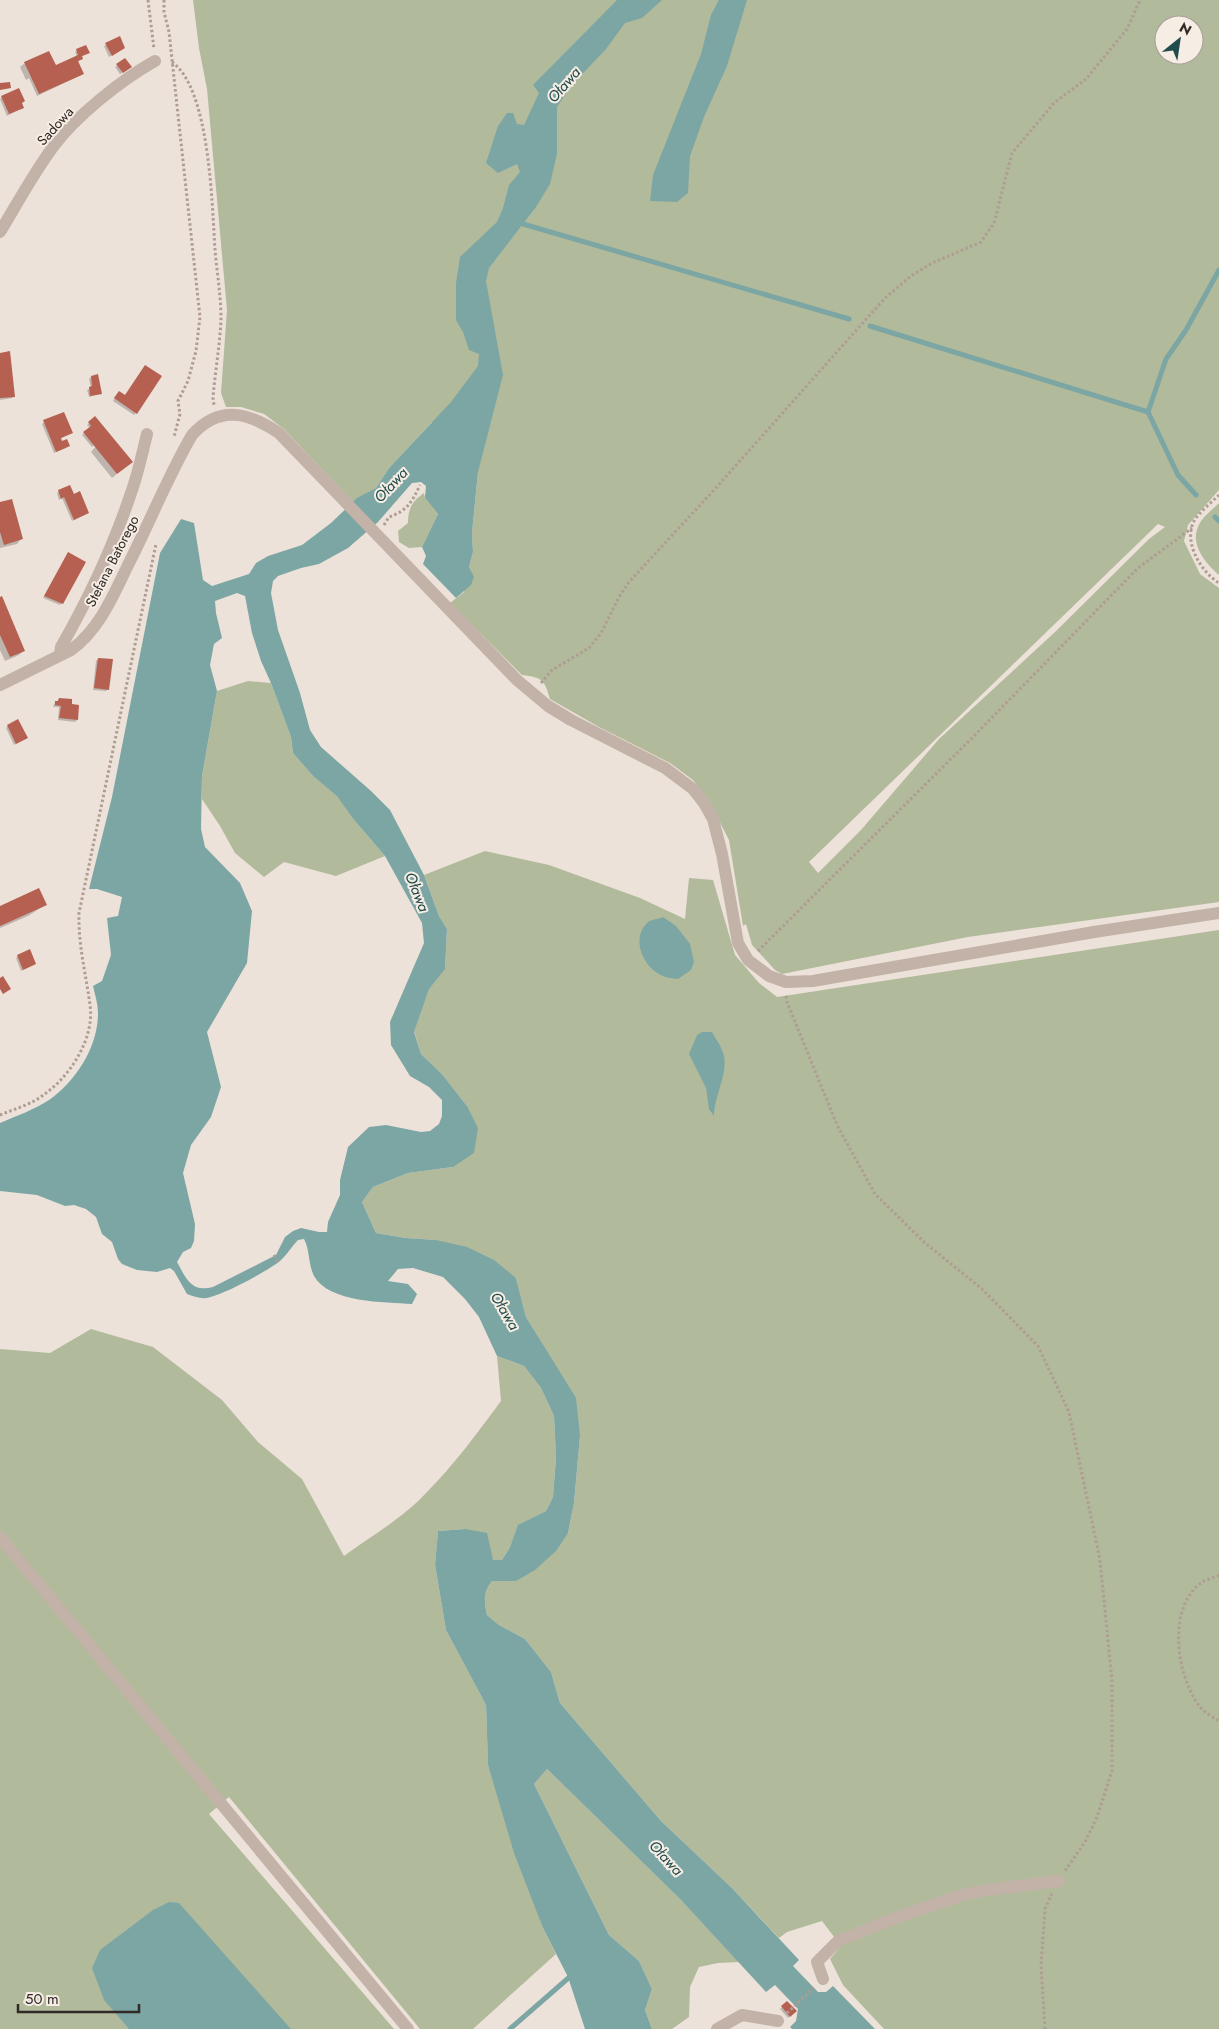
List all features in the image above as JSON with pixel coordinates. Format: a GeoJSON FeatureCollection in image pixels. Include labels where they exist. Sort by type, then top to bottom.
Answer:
{"type":"FeatureCollection","features":[{"type":"Feature","properties":{"kind":"street","name":"Sadowa"},"geometry":{"type":"LineString","coordinates":[[0,232],[52,148],[67,131],[105,96],[155,61]]}},
{"type":"Feature","properties":{"kind":"street"},"geometry":{"type":"LineString","coordinates":[[216,418],[235,414],[244,415],[264,423],[279,433],[517,680],[548,706],[571,720],[665,768],[693,789],[704,803],[712,819],[722,854],[738,943],[748,960],[770,976],[786,982],[822,979],[1219,913]]}},
{"type":"Feature","properties":{"kind":"street","name":"Stefana Batorego"},"geometry":{"type":"LineString","coordinates":[[0,685],[80,643],[98,623],[149,524],[192,434],[198,428],[216,418]]}},
{"type":"Feature","properties":{"kind":"street"},"geometry":{"type":"LineString","coordinates":[[60,654],[61,647],[88,600],[132,493],[147,434]]}},
{"type":"Feature","properties":{"kind":"street"},"geometry":{"type":"LineString","coordinates":[[0,1537],[408,2029]]}},
{"type":"Feature","properties":{"kind":"street"},"geometry":{"type":"LineString","coordinates":[[818,1983],[817,1962],[838,1941],[898,1917],[963,1895],[1059,1881]]}},
{"type":"Feature","properties":{"kind":"street"},"geometry":{"type":"LineString","coordinates":[[717,2029],[742,2015],[778,2022]]}},
{"type":"Feature","properties":{"kind":"path"},"geometry":{"type":"LineString","coordinates":[[148,0],[155,61],[165,60],[172,62],[180,68],[202,119],[210,171],[221,318],[212,398],[216,418]]}},
{"type":"Feature","properties":{"kind":"path"},"geometry":{"type":"LineString","coordinates":[[164,0],[200,316],[196,351],[188,381],[178,401],[180,414],[173,440]]}},
{"type":"Feature","properties":{"kind":"path"},"geometry":{"type":"LineString","coordinates":[[543,680],[552,670],[589,648],[601,633],[618,597],[628,582],[714,490],[885,298],[911,276],[932,263],[981,242],[994,223],[1012,153],[1054,103],[1086,79],[1127,29],[1140,0]]}},
{"type":"Feature","properties":{"kind":"path"},"geometry":{"type":"LineString","coordinates":[[375,534],[389,517],[399,514],[404,510],[420,485]]}},
{"type":"Feature","properties":{"kind":"path"},"geometry":{"type":"LineString","coordinates":[[748,960],[971,739],[1138,568],[1192,528],[1201,513],[1219,495]]}},
{"type":"Feature","properties":{"kind":"path"},"geometry":{"type":"LineString","coordinates":[[0,1115],[41,1097],[60,1081],[70,1070],[85,1040],[91,1007],[78,934],[79,913],[158,530],[149,524]]}},
{"type":"Feature","properties":{"kind":"path"},"geometry":{"type":"LineString","coordinates":[[1192,528],[1193,551],[1203,568],[1219,583]]}},
{"type":"Feature","properties":{"kind":"path"},"geometry":{"type":"LineString","coordinates":[[786,982],[788,1006],[837,1125],[874,1194],[924,1243],[982,1288],[1038,1346],[1068,1412],[1100,1560],[1112,1681],[1112,1771],[1097,1817],[1085,1842],[1059,1881],[1045,1909],[1041,1966],[1045,2029]]}},
{"type":"Feature","properties":{"kind":"path"},"geometry":{"type":"LineString","coordinates":[[274,1255],[278,1263]]}},
{"type":"Feature","properties":{"kind":"path"},"geometry":{"type":"LineString","coordinates":[[1219,1575],[1201,1583],[1189,1597],[1180,1612],[1178,1631],[1182,1666],[1190,1691],[1202,1709],[1219,1721]]}},
{"type":"Feature","properties":{"kind":"path"},"geometry":{"type":"LineString","coordinates":[[793,2008],[818,1983]]}},
{"type":"Feature","properties":{"kind":"green space"},"geometry":{"type":"Polygon","coordinates":[[[193,0],[1219,0],[1219,490],[1188,525],[1184,541],[1200,574],[1219,588],[1219,902],[968,937],[782,974],[775,970],[752,945],[746,924],[743,926],[729,840],[708,799],[693,780],[670,763],[599,727],[550,699],[542,681],[534,677],[522,675],[450,603],[464,592],[473,552],[472,533],[478,472],[432,422],[389,468],[376,488],[353,502],[284,429],[264,414],[241,407],[226,407],[221,393],[227,310],[207,89],[199,48],[193,0]],[[1158,524],[809,862],[818,873],[861,830],[939,739],[1055,632],[1149,539],[1165,527],[1158,524]]]}},
{"type":"Feature","properties":{"kind":"green space"},"geometry":{"type":"Polygon","coordinates":[[[424,493],[425,498],[438,514],[422,547],[409,548],[399,542],[398,531],[408,523],[412,506],[416,499],[424,493]]]}},
{"type":"Feature","properties":{"kind":"green space"},"geometry":{"type":"Polygon","coordinates":[[[1219,503],[1219,575],[1201,554],[1196,541],[1196,534],[1202,520],[1219,503]]]}},
{"type":"Feature","properties":{"kind":"green space"},"geometry":{"type":"Polygon","coordinates":[[[248,681],[271,683],[291,737],[293,753],[313,776],[337,795],[354,820],[385,856],[336,876],[284,862],[264,877],[235,853],[202,799],[202,776],[217,691],[248,681]]]}},
{"type":"Feature","properties":{"kind":"green space"},"geometry":{"type":"Polygon","coordinates":[[[485,851],[549,865],[640,898],[685,919],[689,878],[713,880],[735,955],[759,983],[777,997],[1219,930],[1219,2029],[884,2029],[843,1985],[830,1959],[841,1946],[822,1921],[787,1932],[779,1938],[732,1888],[661,1821],[560,1703],[551,1672],[525,1639],[499,1625],[487,1615],[485,1597],[492,1581],[516,1581],[568,1533],[574,1503],[580,1436],[546,1350],[526,1317],[516,1278],[436,1240],[376,1233],[362,1202],[373,1187],[408,1173],[453,1167],[467,1106],[442,1074],[421,1054],[414,1031],[429,988],[445,968],[447,929],[439,916],[424,875],[485,851]]]}},
{"type":"Feature","properties":{"kind":"green space"},"geometry":{"type":"Polygon","coordinates":[[[91,1329],[153,1347],[222,1400],[258,1442],[302,1479],[344,1556],[397,1519],[417,1502],[475,1436],[501,1401],[497,1356],[524,1366],[541,1388],[554,1416],[556,1456],[553,1497],[546,1511],[519,1525],[510,1547],[502,1560],[493,1560],[465,1529],[438,1531],[435,1565],[446,1630],[486,1705],[488,1765],[543,1928],[556,1954],[473,2029],[420,2029],[229,1797],[209,1814],[394,2029],[0,2029],[0,1349],[50,1353],[91,1329]]]}},
{"type":"Feature","properties":{"kind":"green space"},"geometry":{"type":"Polygon","coordinates":[[[547,1769],[680,1899],[739,1962],[718,1963],[699,1967],[690,1987],[689,2017],[672,2029],[652,2029],[645,2010],[652,1989],[639,1961],[609,1935],[534,1784],[547,1769]]]}},
{"type":"Feature","properties":{"kind":"water","name":"Oława"},"geometry":{"type":"Polygon","coordinates":[[[617,0],[662,0],[642,18],[625,23],[606,49],[570,87],[557,107],[557,154],[550,184],[536,207],[489,268],[486,281],[503,375],[478,472],[472,533],[473,552],[469,567],[474,577],[471,585],[456,598],[423,564],[426,556],[422,547],[438,514],[425,498],[426,486],[421,482],[412,483],[378,522],[348,548],[319,564],[278,576],[273,581],[271,593],[278,630],[300,693],[310,730],[321,747],[390,810],[424,875],[439,916],[447,929],[445,969],[429,989],[414,1032],[421,1054],[442,1074],[467,1106],[478,1128],[474,1153],[453,1167],[408,1173],[373,1187],[362,1202],[376,1233],[436,1240],[467,1247],[494,1260],[516,1278],[526,1317],[576,1398],[580,1436],[574,1503],[568,1533],[556,1551],[535,1570],[516,1581],[492,1581],[485,1597],[487,1615],[499,1625],[525,1639],[551,1672],[560,1703],[661,1821],[732,1888],[799,1960],[793,1966],[818,1992],[826,1992],[833,1986],[875,2029],[792,2029],[790,2027],[796,2021],[798,2009],[775,1985],[766,1992],[680,1899],[547,1769],[534,1784],[609,1935],[639,1961],[652,1989],[645,2010],[652,2029],[585,2029],[568,1977],[543,1928],[514,1853],[488,1765],[486,1705],[446,1630],[435,1565],[438,1531],[465,1529],[487,1533],[493,1560],[502,1560],[510,1547],[518,1525],[546,1511],[553,1497],[556,1457],[554,1416],[541,1388],[524,1366],[497,1356],[479,1317],[465,1299],[443,1277],[413,1268],[398,1269],[388,1281],[408,1284],[417,1294],[412,1304],[373,1301],[344,1296],[321,1285],[314,1276],[304,1239],[298,1240],[280,1261],[255,1277],[213,1296],[199,1298],[187,1294],[174,1271],[170,1268],[157,1272],[137,1270],[122,1264],[118,1259],[112,1242],[102,1234],[96,1217],[86,1209],[74,1205],[65,1206],[37,1195],[0,1191],[0,1123],[37,1107],[59,1092],[84,1062],[94,1038],[98,1013],[93,986],[102,981],[111,955],[107,918],[118,916],[122,897],[97,889],[89,889],[112,797],[160,553],[181,519],[194,523],[203,580],[212,586],[249,574],[256,563],[268,556],[302,545],[331,523],[357,498],[376,488],[389,468],[451,402],[478,366],[479,354],[469,350],[463,332],[456,320],[456,283],[460,257],[497,222],[509,185],[520,172],[517,164],[498,173],[486,163],[498,126],[507,113],[513,113],[517,124],[524,125],[539,93],[533,85],[617,0]],[[237,593],[215,601],[222,638],[214,644],[210,665],[217,691],[202,776],[201,829],[205,847],[240,883],[252,911],[247,963],[207,1032],[221,1087],[211,1117],[191,1145],[183,1173],[195,1224],[194,1241],[191,1248],[183,1252],[177,1262],[190,1283],[199,1288],[213,1287],[276,1255],[285,1237],[293,1231],[301,1228],[327,1232],[328,1222],[340,1195],[340,1180],[348,1147],[369,1127],[386,1125],[421,1132],[430,1131],[439,1124],[442,1116],[442,1100],[429,1087],[410,1076],[391,1045],[390,1022],[424,943],[422,923],[385,856],[354,820],[337,796],[313,776],[293,753],[291,737],[252,633],[245,596],[237,593]]]}},
{"type":"Feature","properties":{"kind":"water"},"geometry":{"type":"Polygon","coordinates":[[[719,0],[747,0],[727,66],[704,117],[690,156],[688,193],[677,202],[650,201],[653,175],[701,54],[711,15],[719,0]]]}},
{"type":"Feature","properties":{"kind":"water"},"geometry":{"type":"Polygon","coordinates":[[[663,917],[676,926],[690,944],[694,962],[691,970],[678,979],[665,977],[656,972],[645,960],[641,952],[640,936],[643,929],[648,922],[663,917]]]}},
{"type":"Feature","properties":{"kind":"water"},"geometry":{"type":"Polygon","coordinates":[[[702,1032],[712,1032],[724,1057],[725,1065],[714,1116],[709,1109],[706,1088],[689,1054],[697,1035],[702,1032]]]}},
{"type":"Feature","properties":{"kind":"water"},"geometry":{"type":"Polygon","coordinates":[[[169,1902],[179,1903],[291,2029],[129,2029],[104,2000],[92,1968],[100,1950],[153,1910],[169,1902]]]}},
{"type":"Feature","properties":{"kind":"building"},"geometry":{"type":"Polygon","coordinates":[[[120,36],[125,48],[112,56],[105,43],[120,36]]]}},
{"type":"Feature","properties":{"kind":"building"},"geometry":{"type":"Polygon","coordinates":[[[86,45],[90,53],[82,56],[83,59],[78,61],[84,74],[39,94],[24,62],[49,51],[56,65],[78,55],[76,49],[86,45]]]}},
{"type":"Feature","properties":{"kind":"building"},"geometry":{"type":"Polygon","coordinates":[[[125,58],[132,67],[123,73],[116,64],[125,58]]]}},
{"type":"Feature","properties":{"kind":"building"},"geometry":{"type":"Polygon","coordinates":[[[10,82],[11,88],[0,90],[0,83],[10,82]]]}},
{"type":"Feature","properties":{"kind":"building"},"geometry":{"type":"Polygon","coordinates":[[[19,88],[25,101],[22,103],[24,108],[9,114],[1,96],[19,88]]]}},
{"type":"Feature","properties":{"kind":"building"},"geometry":{"type":"Polygon","coordinates":[[[10,351],[15,397],[0,398],[0,353],[10,351]]]}},
{"type":"Feature","properties":{"kind":"building"},"geometry":{"type":"Polygon","coordinates":[[[145,365],[162,376],[137,414],[114,398],[119,391],[125,395],[145,365]]]}},
{"type":"Feature","properties":{"kind":"building"},"geometry":{"type":"Polygon","coordinates":[[[98,374],[102,394],[90,396],[91,376],[98,374]]]}},
{"type":"Feature","properties":{"kind":"building"},"geometry":{"type":"Polygon","coordinates":[[[64,412],[73,433],[61,438],[62,441],[67,439],[70,446],[56,452],[43,420],[64,412]]]}},
{"type":"Feature","properties":{"kind":"building"},"geometry":{"type":"Polygon","coordinates":[[[95,416],[133,462],[117,474],[83,432],[91,426],[88,422],[95,416]]]}},
{"type":"Feature","properties":{"kind":"building"},"geometry":{"type":"Polygon","coordinates":[[[70,485],[74,494],[80,491],[89,513],[74,520],[64,497],[61,499],[58,490],[70,485]]]}},
{"type":"Feature","properties":{"kind":"building"},"geometry":{"type":"Polygon","coordinates":[[[12,499],[23,539],[4,545],[0,532],[0,502],[12,499]]]}},
{"type":"Feature","properties":{"kind":"building"},"geometry":{"type":"Polygon","coordinates":[[[68,552],[86,562],[63,604],[44,596],[68,552]]]}},
{"type":"Feature","properties":{"kind":"building"},"geometry":{"type":"Polygon","coordinates":[[[2,596],[25,651],[10,657],[0,635],[0,597],[2,596]]]}},
{"type":"Feature","properties":{"kind":"building"},"geometry":{"type":"Polygon","coordinates":[[[98,658],[113,659],[109,690],[94,688],[98,658]]]}},
{"type":"Feature","properties":{"kind":"building"},"geometry":{"type":"Polygon","coordinates":[[[59,698],[72,699],[72,704],[79,705],[78,720],[59,718],[61,706],[55,705],[55,701],[58,701],[59,698]]]}},
{"type":"Feature","properties":{"kind":"building"},"geometry":{"type":"Polygon","coordinates":[[[18,719],[28,738],[16,744],[7,725],[18,719]]]}},
{"type":"Feature","properties":{"kind":"building"},"geometry":{"type":"Polygon","coordinates":[[[39,888],[47,905],[0,926],[0,906],[39,888]]]}},
{"type":"Feature","properties":{"kind":"building"},"geometry":{"type":"Polygon","coordinates":[[[30,949],[36,964],[23,970],[17,955],[30,949]]]}},
{"type":"Feature","properties":{"kind":"building"},"geometry":{"type":"Polygon","coordinates":[[[3,976],[11,989],[3,994],[0,989],[0,978],[3,976]]]}},
{"type":"Feature","properties":{"kind":"building"},"geometry":{"type":"Polygon","coordinates":[[[787,2001],[797,2011],[790,2017],[781,2006],[787,2001]]]}},
{"type":"Feature","properties":{"kind":"waterway"},"geometry":{"type":"LineString","coordinates":[[523,224],[849,319]]}},
{"type":"Feature","properties":{"kind":"waterway"},"geometry":{"type":"LineString","coordinates":[[1148,412],[1166,359],[1186,330],[1219,270]]}},
{"type":"Feature","properties":{"kind":"waterway"},"geometry":{"type":"LineString","coordinates":[[870,326],[1148,412],[1178,475],[1196,495]]}},
{"type":"Feature","properties":{"kind":"waterway"},"geometry":{"type":"LineString","coordinates":[[1215,517],[1219,521]]}},
{"type":"Feature","properties":{"kind":"waterway"},"geometry":{"type":"LineString","coordinates":[[510,2029],[573,1974]]}}]}
